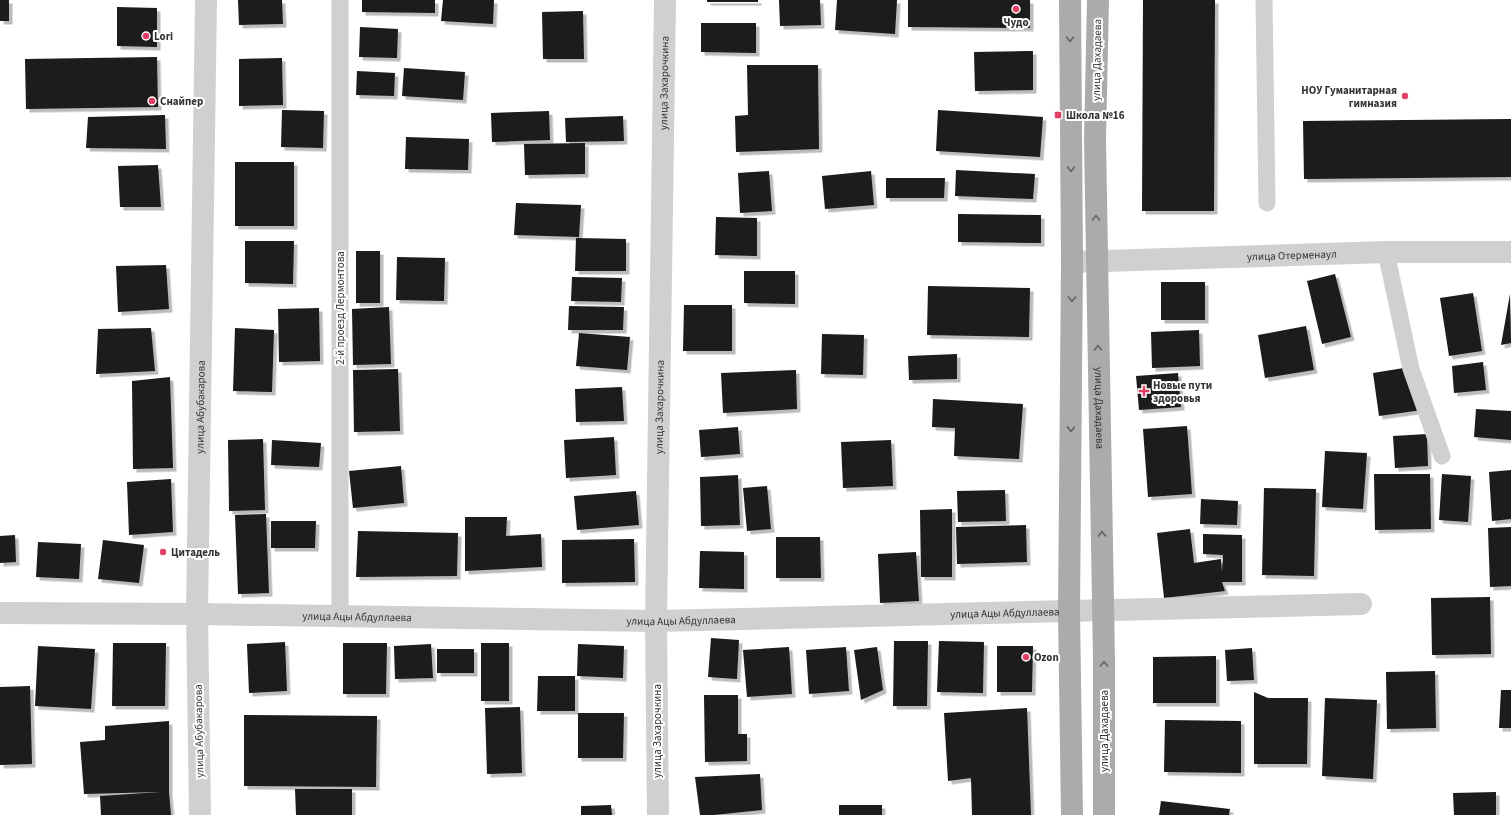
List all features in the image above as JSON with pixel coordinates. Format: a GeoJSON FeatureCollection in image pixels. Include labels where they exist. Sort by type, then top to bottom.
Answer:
{"type":"FeatureCollection","features":[{"type":"Feature","properties":{"kind":"main road"},"geometry":{"type":"LineString","coordinates":[[1070,0],[1072,262],[1069,610],[1072,815]]}},
{"type":"Feature","properties":{"kind":"main road","name":"улица Дахадаева"},"geometry":{"type":"LineString","coordinates":[[1098,0],[1095,139],[1103,610],[1104,815]]}},
{"type":"Feature","properties":{"kind":"street","name":"улица Абубакарова"},"geometry":{"type":"LineString","coordinates":[[200,815],[197,614],[206,0]]}},
{"type":"Feature","properties":{"kind":"street","name":"улица Захарочкина"},"geometry":{"type":"LineString","coordinates":[[658,815],[656,621],[665,0]]}},
{"type":"Feature","properties":{"kind":"street","name":"улица Отерменаул"},"geometry":{"type":"LineString","coordinates":[[1072,262],[1386,252],[1511,252]]}},
{"type":"Feature","properties":{"kind":"street","name":"улица Ацы Абдуллаева"},"geometry":{"type":"LineString","coordinates":[[0,613],[197,614],[656,621],[1361,604]]}},
{"type":"Feature","properties":{"kind":"lane","name":"2-й проезд Лермонтова"},"geometry":{"type":"LineString","coordinates":[[340,0],[340,616]]}},
{"type":"Feature","properties":{"kind":"lane"},"geometry":{"type":"LineString","coordinates":[[1264,0],[1267,203]]}},
{"type":"Feature","properties":{"kind":"lane"},"geometry":{"type":"LineString","coordinates":[[1386,252],[1412,369],[1442,456]]}},
{"type":"Feature","properties":{"kind":"building"},"geometry":{"type":"Polygon","coordinates":[[[0,0],[9,0],[9,21],[0,21],[0,0]]]}},
{"type":"Feature","properties":{"kind":"building"},"geometry":{"type":"Polygon","coordinates":[[[238,0],[282,0],[283,24],[239,25],[238,0]]]}},
{"type":"Feature","properties":{"kind":"building"},"geometry":{"type":"Polygon","coordinates":[[[362,0],[435,0],[435,13],[362,12],[362,0]]]}},
{"type":"Feature","properties":{"kind":"building"},"geometry":{"type":"Polygon","coordinates":[[[443,0],[494,0],[493,24],[441,21],[443,0]]]}},
{"type":"Feature","properties":{"kind":"building"},"geometry":{"type":"Polygon","coordinates":[[[707,0],[758,0],[758,2],[707,2],[707,0]]]}},
{"type":"Feature","properties":{"kind":"building"},"geometry":{"type":"Polygon","coordinates":[[[779,0],[820,0],[821,25],[780,26],[779,0]]]}},
{"type":"Feature","properties":{"kind":"building"},"geometry":{"type":"Polygon","coordinates":[[[837,0],[897,0],[895,34],[835,30],[837,0]]]}},
{"type":"Feature","properties":{"kind":"building"},"geometry":{"type":"Polygon","coordinates":[[[908,0],[1030,0],[1030,28],[908,27],[908,0]]]}},
{"type":"Feature","properties":{"kind":"building"},"geometry":{"type":"Polygon","coordinates":[[[1143,0],[1215,0],[1214,211],[1142,211],[1143,0]]]}},
{"type":"Feature","properties":{"kind":"building"},"geometry":{"type":"Polygon","coordinates":[[[117,7],[157,8],[157,47],[117,46],[117,7]]]}},
{"type":"Feature","properties":{"kind":"building"},"geometry":{"type":"Polygon","coordinates":[[[583,11],[584,59],[543,59],[542,12],[583,11]]]}},
{"type":"Feature","properties":{"kind":"building"},"geometry":{"type":"Polygon","coordinates":[[[701,23],[756,23],[756,53],[701,52],[701,23]]]}},
{"type":"Feature","properties":{"kind":"building"},"geometry":{"type":"Polygon","coordinates":[[[360,27],[398,29],[397,58],[359,57],[360,27]]]}},
{"type":"Feature","properties":{"kind":"building"},"geometry":{"type":"Polygon","coordinates":[[[1033,51],[1033,90],[975,91],[974,52],[1033,51]]]}},
{"type":"Feature","properties":{"kind":"building"},"geometry":{"type":"Polygon","coordinates":[[[157,57],[158,107],[26,109],[25,59],[157,57]]]}},
{"type":"Feature","properties":{"kind":"building"},"geometry":{"type":"Polygon","coordinates":[[[282,58],[283,105],[239,106],[239,59],[282,58]]]}},
{"type":"Feature","properties":{"kind":"building"},"geometry":{"type":"Polygon","coordinates":[[[747,65],[818,65],[819,149],[736,152],[735,116],[748,115],[747,65]]]}},
{"type":"Feature","properties":{"kind":"building"},"geometry":{"type":"Polygon","coordinates":[[[404,68],[465,72],[463,100],[402,96],[404,68]]]}},
{"type":"Feature","properties":{"kind":"building"},"geometry":{"type":"Polygon","coordinates":[[[357,71],[395,73],[394,96],[356,95],[357,71]]]}},
{"type":"Feature","properties":{"kind":"building"},"geometry":{"type":"Polygon","coordinates":[[[282,110],[324,111],[323,148],[281,147],[282,110]]]}},
{"type":"Feature","properties":{"kind":"building"},"geometry":{"type":"Polygon","coordinates":[[[938,110],[1043,117],[1040,157],[936,151],[938,110]]]}},
{"type":"Feature","properties":{"kind":"building"},"geometry":{"type":"Polygon","coordinates":[[[549,111],[550,140],[492,142],[491,113],[549,111]]]}},
{"type":"Feature","properties":{"kind":"building"},"geometry":{"type":"Polygon","coordinates":[[[165,115],[166,149],[86,148],[88,117],[165,115]]]}},
{"type":"Feature","properties":{"kind":"building"},"geometry":{"type":"Polygon","coordinates":[[[623,116],[624,141],[566,142],[565,118],[623,116]]]}},
{"type":"Feature","properties":{"kind":"building"},"geometry":{"type":"Polygon","coordinates":[[[1511,119],[1511,177],[1304,179],[1303,121],[1511,119]]]}},
{"type":"Feature","properties":{"kind":"building"},"geometry":{"type":"Polygon","coordinates":[[[406,137],[469,139],[468,170],[405,169],[406,137]]]}},
{"type":"Feature","properties":{"kind":"building"},"geometry":{"type":"Polygon","coordinates":[[[585,143],[585,174],[525,175],[524,144],[585,143]]]}},
{"type":"Feature","properties":{"kind":"building"},"geometry":{"type":"Polygon","coordinates":[[[235,162],[294,162],[294,226],[235,226],[235,162]]]}},
{"type":"Feature","properties":{"kind":"building"},"geometry":{"type":"Polygon","coordinates":[[[158,165],[161,207],[120,207],[118,166],[158,165]]]}},
{"type":"Feature","properties":{"kind":"building"},"geometry":{"type":"Polygon","coordinates":[[[956,170],[1035,174],[1033,199],[955,196],[956,170]]]}},
{"type":"Feature","properties":{"kind":"building"},"geometry":{"type":"Polygon","coordinates":[[[769,171],[772,211],[740,213],[738,173],[769,171]]]}},
{"type":"Feature","properties":{"kind":"building"},"geometry":{"type":"Polygon","coordinates":[[[871,171],[874,205],[825,209],[822,176],[871,171]]]}},
{"type":"Feature","properties":{"kind":"building"},"geometry":{"type":"Polygon","coordinates":[[[886,178],[945,178],[944,198],[886,198],[886,178]]]}},
{"type":"Feature","properties":{"kind":"building"},"geometry":{"type":"Polygon","coordinates":[[[516,203],[581,205],[579,237],[514,235],[516,203]]]}},
{"type":"Feature","properties":{"kind":"building"},"geometry":{"type":"Polygon","coordinates":[[[958,214],[1041,215],[1041,243],[958,242],[958,214]]]}},
{"type":"Feature","properties":{"kind":"building"},"geometry":{"type":"Polygon","coordinates":[[[716,217],[757,218],[757,256],[715,255],[716,217]]]}},
{"type":"Feature","properties":{"kind":"building"},"geometry":{"type":"Polygon","coordinates":[[[576,238],[626,239],[626,271],[575,271],[576,238]]]}},
{"type":"Feature","properties":{"kind":"building"},"geometry":{"type":"Polygon","coordinates":[[[245,241],[294,241],[293,284],[245,283],[245,241]]]}},
{"type":"Feature","properties":{"kind":"building"},"geometry":{"type":"Polygon","coordinates":[[[356,251],[380,251],[380,303],[356,303],[356,251]]]}},
{"type":"Feature","properties":{"kind":"building"},"geometry":{"type":"Polygon","coordinates":[[[397,257],[445,258],[444,301],[396,300],[397,257]]]}},
{"type":"Feature","properties":{"kind":"building"},"geometry":{"type":"Polygon","coordinates":[[[166,265],[169,309],[118,312],[116,266],[166,265]]]}},
{"type":"Feature","properties":{"kind":"building"},"geometry":{"type":"Polygon","coordinates":[[[744,271],[795,271],[795,304],[744,303],[744,271]]]}},
{"type":"Feature","properties":{"kind":"building"},"geometry":{"type":"Polygon","coordinates":[[[1335,274],[1351,337],[1322,344],[1307,281],[1335,274]]]}},
{"type":"Feature","properties":{"kind":"building"},"geometry":{"type":"Polygon","coordinates":[[[572,277],[622,278],[621,302],[571,301],[572,277]]]}},
{"type":"Feature","properties":{"kind":"building"},"geometry":{"type":"Polygon","coordinates":[[[1161,282],[1205,282],[1205,320],[1161,320],[1161,282]]]}},
{"type":"Feature","properties":{"kind":"building"},"geometry":{"type":"Polygon","coordinates":[[[928,286],[1030,288],[1029,337],[927,335],[928,286]]]}},
{"type":"Feature","properties":{"kind":"building"},"geometry":{"type":"Polygon","coordinates":[[[1473,293],[1482,351],[1449,356],[1440,298],[1473,293]]]}},
{"type":"Feature","properties":{"kind":"building"},"geometry":{"type":"Polygon","coordinates":[[[1510,294],[1511,343],[1501,345],[1510,294]]]}},
{"type":"Feature","properties":{"kind":"building"},"geometry":{"type":"Polygon","coordinates":[[[684,305],[732,305],[732,351],[683,351],[684,305]]]}},
{"type":"Feature","properties":{"kind":"building"},"geometry":{"type":"Polygon","coordinates":[[[569,306],[624,307],[623,330],[568,330],[569,306]]]}},
{"type":"Feature","properties":{"kind":"building"},"geometry":{"type":"Polygon","coordinates":[[[389,307],[391,364],[353,365],[352,309],[389,307]]]}},
{"type":"Feature","properties":{"kind":"building"},"geometry":{"type":"Polygon","coordinates":[[[319,308],[320,361],[279,362],[278,309],[319,308]]]}},
{"type":"Feature","properties":{"kind":"building"},"geometry":{"type":"Polygon","coordinates":[[[1306,326],[1314,370],[1265,378],[1258,335],[1306,326]]]}},
{"type":"Feature","properties":{"kind":"building"},"geometry":{"type":"Polygon","coordinates":[[[151,328],[155,371],[96,374],[98,329],[151,328]]]}},
{"type":"Feature","properties":{"kind":"building"},"geometry":{"type":"Polygon","coordinates":[[[235,328],[274,330],[272,392],[233,391],[235,328]]]}},
{"type":"Feature","properties":{"kind":"building"},"geometry":{"type":"Polygon","coordinates":[[[1199,330],[1200,366],[1152,368],[1151,332],[1199,330]]]}},
{"type":"Feature","properties":{"kind":"building"},"geometry":{"type":"Polygon","coordinates":[[[579,333],[630,337],[627,370],[576,366],[579,333]]]}},
{"type":"Feature","properties":{"kind":"building"},"geometry":{"type":"Polygon","coordinates":[[[822,334],[864,335],[863,375],[821,374],[822,334]]]}},
{"type":"Feature","properties":{"kind":"building"},"geometry":{"type":"Polygon","coordinates":[[[957,354],[957,379],[909,380],[908,356],[957,354]]]}},
{"type":"Feature","properties":{"kind":"building"},"geometry":{"type":"Polygon","coordinates":[[[1483,362],[1486,390],[1454,393],[1452,366],[1483,362]]]}},
{"type":"Feature","properties":{"kind":"building"},"geometry":{"type":"Polygon","coordinates":[[[1416,366],[1422,410],[1379,416],[1373,373],[1416,366]]]}},
{"type":"Feature","properties":{"kind":"building"},"geometry":{"type":"Polygon","coordinates":[[[398,369],[400,431],[354,432],[353,370],[398,369]]]}},
{"type":"Feature","properties":{"kind":"building"},"geometry":{"type":"Polygon","coordinates":[[[796,370],[797,409],[723,413],[721,373],[796,370]]]}},
{"type":"Feature","properties":{"kind":"building"},"geometry":{"type":"Polygon","coordinates":[[[1178,373],[1181,407],[1139,410],[1136,376],[1178,373]]]}},
{"type":"Feature","properties":{"kind":"building"},"geometry":{"type":"Polygon","coordinates":[[[170,377],[173,468],[133,469],[132,381],[170,377]]]}},
{"type":"Feature","properties":{"kind":"building"},"geometry":{"type":"Polygon","coordinates":[[[622,387],[624,421],[576,422],[575,389],[622,387]]]}},
{"type":"Feature","properties":{"kind":"building"},"geometry":{"type":"Polygon","coordinates":[[[933,399],[1023,404],[1019,459],[954,456],[955,428],[932,427],[933,399]]]}},
{"type":"Feature","properties":{"kind":"building"},"geometry":{"type":"Polygon","coordinates":[[[1476,409],[1511,411],[1511,440],[1474,437],[1476,409]]]}},
{"type":"Feature","properties":{"kind":"building"},"geometry":{"type":"Polygon","coordinates":[[[1187,426],[1192,494],[1148,497],[1143,429],[1187,426]]]}},
{"type":"Feature","properties":{"kind":"building"},"geometry":{"type":"Polygon","coordinates":[[[738,427],[740,454],[701,457],[699,430],[738,427]]]}},
{"type":"Feature","properties":{"kind":"building"},"geometry":{"type":"Polygon","coordinates":[[[1427,434],[1428,466],[1395,468],[1393,436],[1427,434]]]}},
{"type":"Feature","properties":{"kind":"building"},"geometry":{"type":"Polygon","coordinates":[[[614,437],[616,475],[566,478],[564,440],[614,437]]]}},
{"type":"Feature","properties":{"kind":"building"},"geometry":{"type":"Polygon","coordinates":[[[263,439],[265,510],[229,511],[228,440],[263,439]]]}},
{"type":"Feature","properties":{"kind":"building"},"geometry":{"type":"Polygon","coordinates":[[[272,440],[321,443],[319,467],[271,465],[272,440]]]}},
{"type":"Feature","properties":{"kind":"building"},"geometry":{"type":"Polygon","coordinates":[[[891,440],[893,486],[843,488],[841,442],[891,440]]]}},
{"type":"Feature","properties":{"kind":"building"},"geometry":{"type":"Polygon","coordinates":[[[1325,451],[1367,453],[1363,509],[1322,507],[1325,451]]]}},
{"type":"Feature","properties":{"kind":"building"},"geometry":{"type":"Polygon","coordinates":[[[401,466],[404,503],[353,508],[349,471],[401,466]]]}},
{"type":"Feature","properties":{"kind":"building"},"geometry":{"type":"Polygon","coordinates":[[[1511,470],[1511,519],[1492,521],[1489,472],[1511,470]]]}},
{"type":"Feature","properties":{"kind":"building"},"geometry":{"type":"Polygon","coordinates":[[[1374,474],[1430,474],[1431,529],[1375,530],[1374,474]]]}},
{"type":"Feature","properties":{"kind":"building"},"geometry":{"type":"Polygon","coordinates":[[[1442,474],[1471,476],[1468,522],[1439,520],[1442,474]]]}},
{"type":"Feature","properties":{"kind":"building"},"geometry":{"type":"Polygon","coordinates":[[[738,475],[740,525],[701,526],[700,477],[738,475]]]}},
{"type":"Feature","properties":{"kind":"building"},"geometry":{"type":"Polygon","coordinates":[[[171,479],[173,532],[129,535],[127,482],[171,479]]]}},
{"type":"Feature","properties":{"kind":"building"},"geometry":{"type":"Polygon","coordinates":[[[767,486],[771,529],[747,531],[743,488],[767,486]]]}},
{"type":"Feature","properties":{"kind":"building"},"geometry":{"type":"Polygon","coordinates":[[[1264,488],[1316,489],[1314,576],[1262,575],[1264,488]]]}},
{"type":"Feature","properties":{"kind":"building"},"geometry":{"type":"Polygon","coordinates":[[[1005,490],[1006,521],[958,522],[957,491],[1005,490]]]}},
{"type":"Feature","properties":{"kind":"building"},"geometry":{"type":"Polygon","coordinates":[[[636,491],[639,525],[577,530],[574,496],[636,491]]]}},
{"type":"Feature","properties":{"kind":"building"},"geometry":{"type":"Polygon","coordinates":[[[1201,499],[1238,501],[1237,525],[1200,524],[1201,499]]]}},
{"type":"Feature","properties":{"kind":"building"},"geometry":{"type":"Polygon","coordinates":[[[952,509],[952,577],[921,577],[920,510],[952,509]]]}},
{"type":"Feature","properties":{"kind":"building"},"geometry":{"type":"Polygon","coordinates":[[[266,514],[269,593],[238,594],[235,515],[266,514]]]}},
{"type":"Feature","properties":{"kind":"building"},"geometry":{"type":"Polygon","coordinates":[[[465,517],[507,517],[506,536],[541,534],[542,567],[465,571],[465,517]]]}},
{"type":"Feature","properties":{"kind":"building"},"geometry":{"type":"Polygon","coordinates":[[[271,521],[316,521],[315,548],[271,548],[271,521]]]}},
{"type":"Feature","properties":{"kind":"building"},"geometry":{"type":"Polygon","coordinates":[[[1026,525],[1027,562],[957,564],[956,527],[1026,525]]]}},
{"type":"Feature","properties":{"kind":"building"},"geometry":{"type":"Polygon","coordinates":[[[1511,527],[1511,586],[1490,587],[1488,528],[1511,527]]]}},
{"type":"Feature","properties":{"kind":"building"},"geometry":{"type":"Polygon","coordinates":[[[1190,529],[1194,563],[1221,559],[1222,572],[1223,555],[1203,554],[1203,534],[1242,535],[1242,582],[1222,582],[1225,591],[1164,598],[1157,533],[1190,529]]]}},
{"type":"Feature","properties":{"kind":"building"},"geometry":{"type":"Polygon","coordinates":[[[358,531],[458,533],[457,576],[356,577],[358,531]]]}},
{"type":"Feature","properties":{"kind":"building"},"geometry":{"type":"Polygon","coordinates":[[[15,535],[16,562],[0,563],[0,536],[15,535]]]}},
{"type":"Feature","properties":{"kind":"building"},"geometry":{"type":"Polygon","coordinates":[[[776,537],[820,537],[821,578],[776,578],[776,537]]]}},
{"type":"Feature","properties":{"kind":"building"},"geometry":{"type":"Polygon","coordinates":[[[634,539],[635,582],[562,583],[562,540],[634,539]]]}},
{"type":"Feature","properties":{"kind":"building"},"geometry":{"type":"Polygon","coordinates":[[[103,540],[144,545],[139,583],[98,579],[103,540]]]}},
{"type":"Feature","properties":{"kind":"building"},"geometry":{"type":"Polygon","coordinates":[[[38,542],[81,544],[79,579],[36,577],[38,542]]]}},
{"type":"Feature","properties":{"kind":"building"},"geometry":{"type":"Polygon","coordinates":[[[700,551],[744,552],[744,589],[699,588],[700,551]]]}},
{"type":"Feature","properties":{"kind":"building"},"geometry":{"type":"Polygon","coordinates":[[[916,552],[919,601],[880,603],[878,554],[916,552]]]}},
{"type":"Feature","properties":{"kind":"building"},"geometry":{"type":"Polygon","coordinates":[[[1490,597],[1491,654],[1432,655],[1431,598],[1490,597]]]}},
{"type":"Feature","properties":{"kind":"building"},"geometry":{"type":"Polygon","coordinates":[[[711,638],[739,640],[737,679],[708,677],[711,638]]]}},
{"type":"Feature","properties":{"kind":"building"},"geometry":{"type":"Polygon","coordinates":[[[894,641],[928,641],[927,706],[893,706],[894,641]]]}},
{"type":"Feature","properties":{"kind":"building"},"geometry":{"type":"Polygon","coordinates":[[[939,641],[984,642],[983,693],[937,692],[939,641]]]}},
{"type":"Feature","properties":{"kind":"building"},"geometry":{"type":"Polygon","coordinates":[[[285,642],[287,691],[249,693],[247,644],[285,642]]]}},
{"type":"Feature","properties":{"kind":"building"},"geometry":{"type":"Polygon","coordinates":[[[113,643],[166,643],[165,706],[112,706],[113,643]]]}},
{"type":"Feature","properties":{"kind":"building"},"geometry":{"type":"Polygon","coordinates":[[[343,643],[387,643],[386,694],[343,694],[343,643]]]}},
{"type":"Feature","properties":{"kind":"building"},"geometry":{"type":"Polygon","coordinates":[[[481,643],[509,643],[509,701],[481,701],[481,643]]]}},
{"type":"Feature","properties":{"kind":"building"},"geometry":{"type":"Polygon","coordinates":[[[431,644],[433,678],[395,679],[394,646],[431,644]]]}},
{"type":"Feature","properties":{"kind":"building"},"geometry":{"type":"Polygon","coordinates":[[[578,644],[624,646],[623,678],[577,676],[578,644]]]}},
{"type":"Feature","properties":{"kind":"building"},"geometry":{"type":"Polygon","coordinates":[[[38,646],[95,649],[91,709],[35,706],[38,646]]]}},
{"type":"Feature","properties":{"kind":"building"},"geometry":{"type":"Polygon","coordinates":[[[997,646],[1033,646],[1032,692],[997,692],[997,646]]]}},
{"type":"Feature","properties":{"kind":"building"},"geometry":{"type":"Polygon","coordinates":[[[789,647],[792,694],[747,697],[743,650],[789,647]]]}},
{"type":"Feature","properties":{"kind":"building"},"geometry":{"type":"Polygon","coordinates":[[[846,647],[849,691],[809,694],[806,650],[846,647]]]}},
{"type":"Feature","properties":{"kind":"building"},"geometry":{"type":"Polygon","coordinates":[[[877,647],[883,690],[861,700],[854,650],[877,647]]]}},
{"type":"Feature","properties":{"kind":"building"},"geometry":{"type":"Polygon","coordinates":[[[1252,648],[1254,680],[1227,681],[1225,650],[1252,648]]]}},
{"type":"Feature","properties":{"kind":"building"},"geometry":{"type":"Polygon","coordinates":[[[437,649],[474,649],[474,673],[437,673],[437,649]]]}},
{"type":"Feature","properties":{"kind":"building"},"geometry":{"type":"Polygon","coordinates":[[[1216,656],[1216,703],[1153,703],[1153,657],[1216,656]]]}},
{"type":"Feature","properties":{"kind":"building"},"geometry":{"type":"Polygon","coordinates":[[[1435,671],[1436,728],[1387,729],[1386,672],[1435,671]]]}},
{"type":"Feature","properties":{"kind":"building"},"geometry":{"type":"Polygon","coordinates":[[[538,676],[575,676],[575,711],[537,711],[538,676]]]}},
{"type":"Feature","properties":{"kind":"building"},"geometry":{"type":"Polygon","coordinates":[[[30,686],[32,764],[0,765],[0,687],[30,686]]]}},
{"type":"Feature","properties":{"kind":"building"},"geometry":{"type":"Polygon","coordinates":[[[1501,690],[1511,690],[1511,728],[1499,728],[1501,690]]]}},
{"type":"Feature","properties":{"kind":"building"},"geometry":{"type":"Polygon","coordinates":[[[1254,692],[1268,698],[1308,698],[1307,764],[1254,764],[1254,692]]]}},
{"type":"Feature","properties":{"kind":"building"},"geometry":{"type":"Polygon","coordinates":[[[704,695],[738,695],[738,734],[747,734],[747,761],[705,762],[704,695]]]}},
{"type":"Feature","properties":{"kind":"building"},"geometry":{"type":"Polygon","coordinates":[[[1325,698],[1377,700],[1373,779],[1322,776],[1325,698]]]}},
{"type":"Feature","properties":{"kind":"building"},"geometry":{"type":"Polygon","coordinates":[[[520,707],[522,773],[487,774],[485,708],[520,707]]]}},
{"type":"Feature","properties":{"kind":"building"},"geometry":{"type":"Polygon","coordinates":[[[1027,708],[1031,815],[972,815],[971,778],[948,781],[944,713],[1027,708]]]}},
{"type":"Feature","properties":{"kind":"building"},"geometry":{"type":"Polygon","coordinates":[[[578,713],[624,713],[623,758],[578,758],[578,713]]]}},
{"type":"Feature","properties":{"kind":"building"},"geometry":{"type":"Polygon","coordinates":[[[244,715],[377,716],[376,787],[244,786],[244,715]]]}},
{"type":"Feature","properties":{"kind":"building"},"geometry":{"type":"Polygon","coordinates":[[[1165,720],[1241,721],[1241,773],[1164,772],[1165,720]]]}},
{"type":"Feature","properties":{"kind":"building"},"geometry":{"type":"Polygon","coordinates":[[[169,721],[169,792],[171,815],[101,815],[100,796],[160,792],[84,794],[80,742],[105,740],[105,726],[169,721]]]}},
{"type":"Feature","properties":{"kind":"building"},"geometry":{"type":"Polygon","coordinates":[[[760,774],[762,810],[700,815],[695,777],[760,774]]]}},
{"type":"Feature","properties":{"kind":"building"},"geometry":{"type":"Polygon","coordinates":[[[295,789],[352,789],[352,815],[296,815],[295,789]]]}},
{"type":"Feature","properties":{"kind":"building"},"geometry":{"type":"Polygon","coordinates":[[[1496,792],[1496,815],[1454,815],[1453,793],[1496,792]]]}},
{"type":"Feature","properties":{"kind":"building"},"geometry":{"type":"Polygon","coordinates":[[[1161,801],[1230,809],[1229,815],[1159,815],[1161,801]]]}},
{"type":"Feature","properties":{"kind":"building"},"geometry":{"type":"Polygon","coordinates":[[[611,805],[612,815],[581,815],[581,806],[611,805]]]}},
{"type":"Feature","properties":{"kind":"building"},"geometry":{"type":"Polygon","coordinates":[[[839,805],[882,805],[882,815],[839,815],[839,805]]]}},
{"type":"Feature","properties":{"kind":"place","name":"Чудо"},"geometry":{"type":"Point","coordinates":[1016,9]}},
{"type":"Feature","properties":{"kind":"place","name":"Lori"},"geometry":{"type":"Point","coordinates":[146,36]}},
{"type":"Feature","properties":{"kind":"place","name":"НОУ Гуманитарная гимназия"},"geometry":{"type":"Point","coordinates":[1405,96]}},
{"type":"Feature","properties":{"kind":"place","name":"Снайпер"},"geometry":{"type":"Point","coordinates":[152,101]}},
{"type":"Feature","properties":{"kind":"place","name":"Школа №16"},"geometry":{"type":"Point","coordinates":[1058,115]}},
{"type":"Feature","properties":{"kind":"place","name":"Новые пути здоровья"},"geometry":{"type":"Point","coordinates":[1144,391]}},
{"type":"Feature","properties":{"kind":"place","name":"Цитадель"},"geometry":{"type":"Point","coordinates":[163,552]}},
{"type":"Feature","properties":{"kind":"place","name":"Ozon"},"geometry":{"type":"Point","coordinates":[1026,657]}}]}
